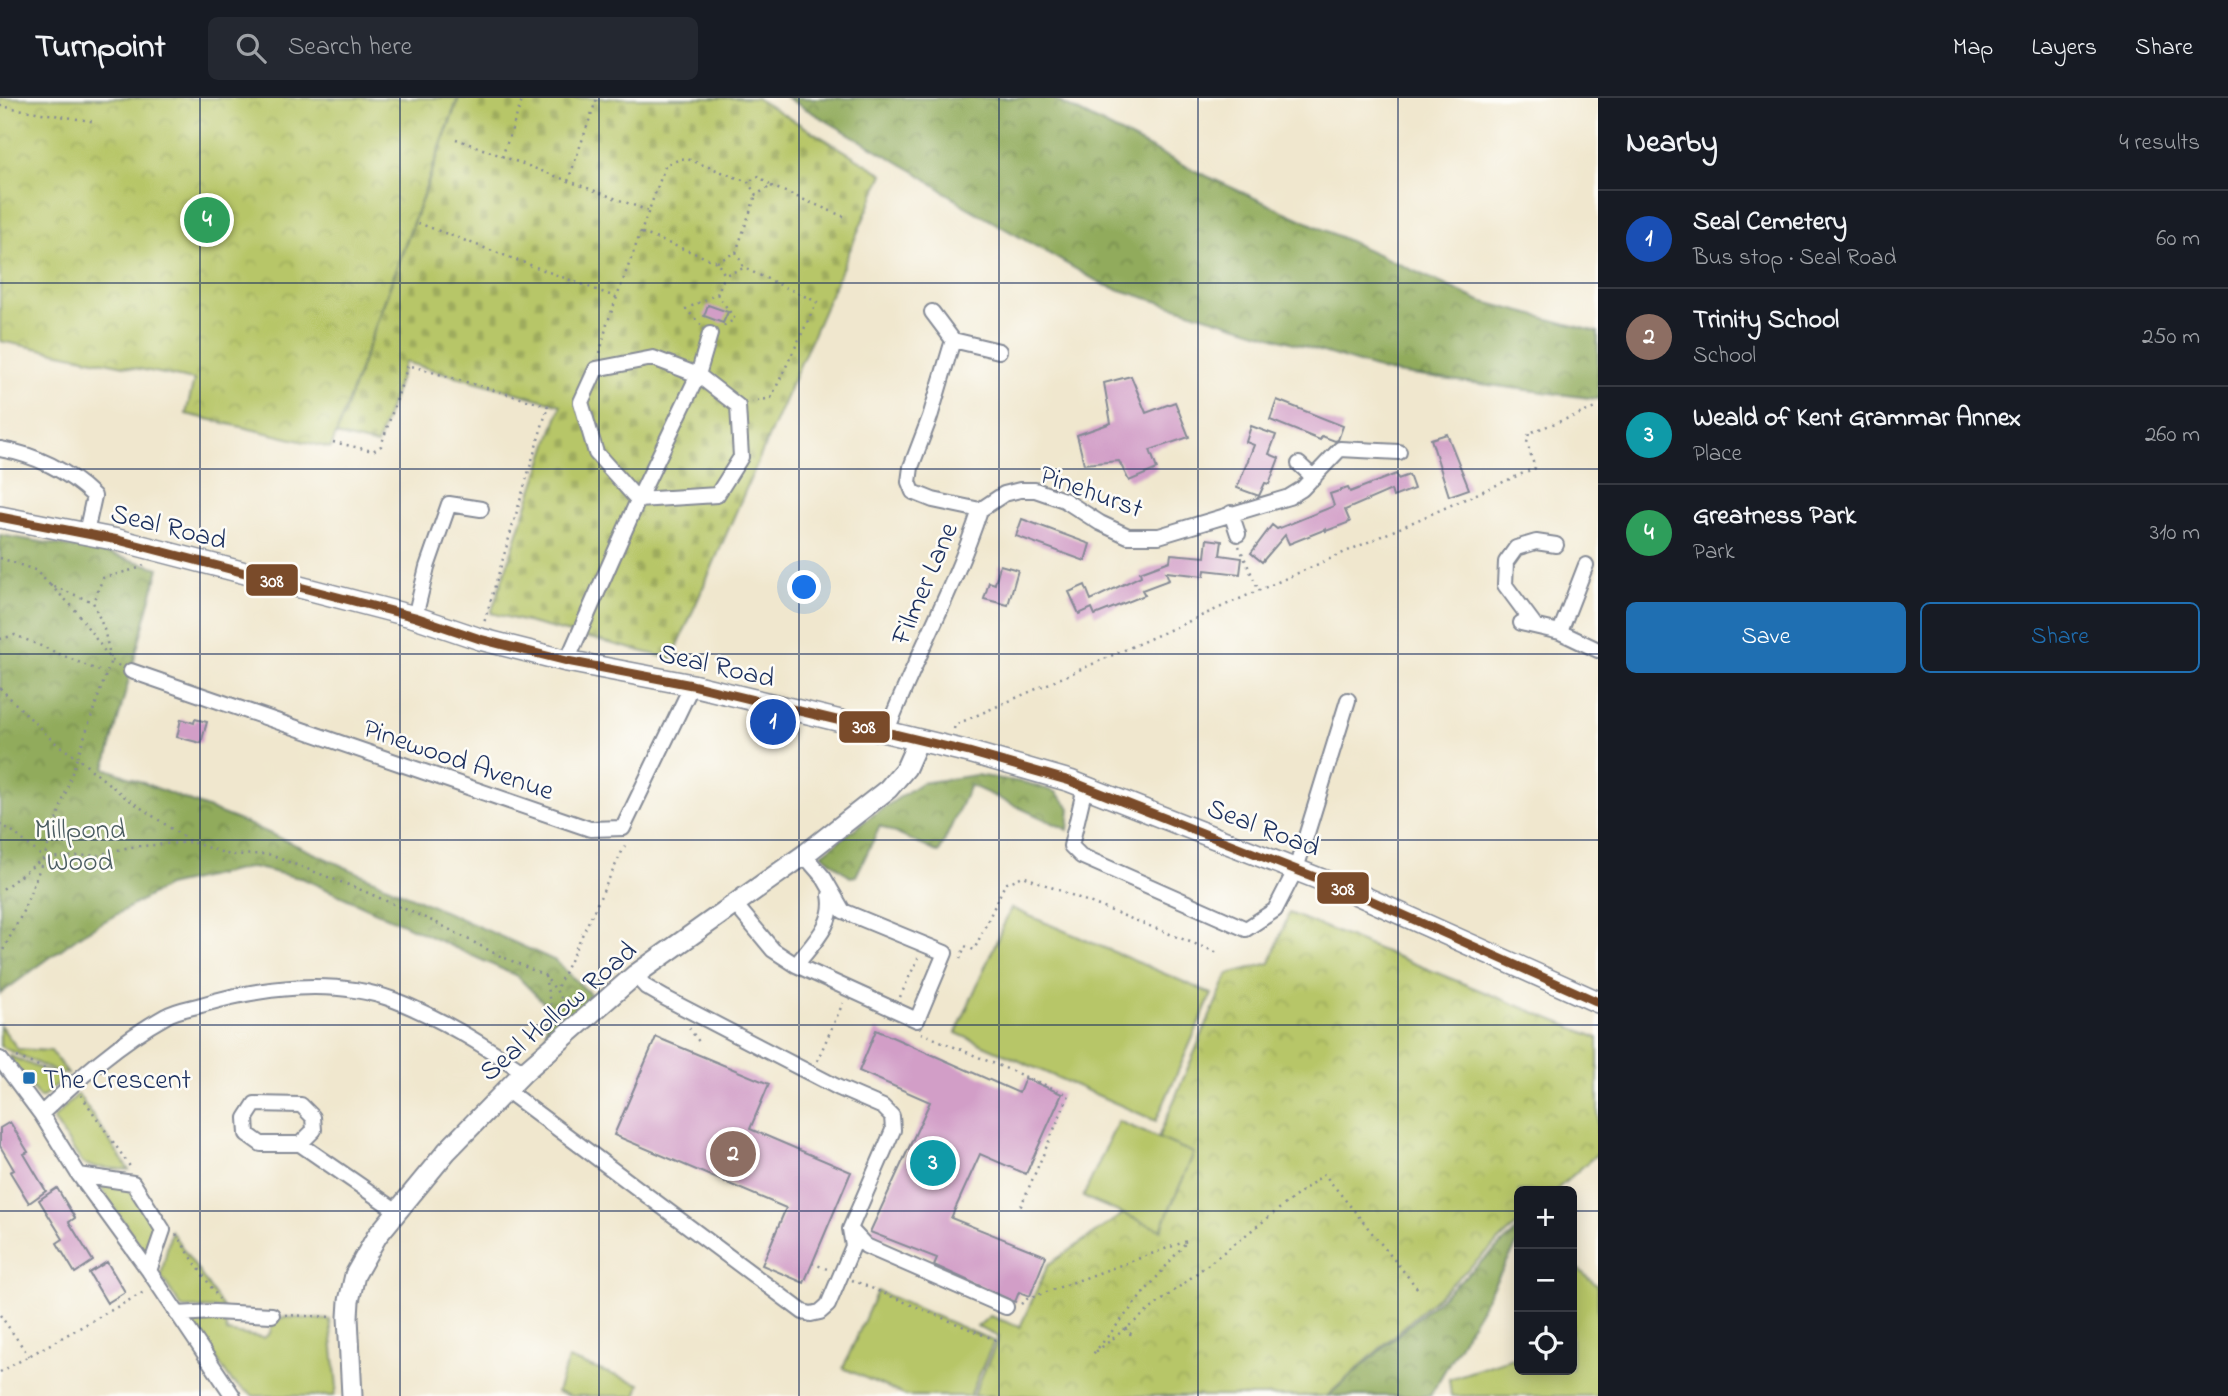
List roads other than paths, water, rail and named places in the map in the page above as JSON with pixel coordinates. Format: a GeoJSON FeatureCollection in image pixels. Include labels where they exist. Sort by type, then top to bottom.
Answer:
{"type":"FeatureCollection","features":[{"type":"Feature","properties":{"kind":"highway","name":"Seal Road"},"geometry":{"type":"LineString","coordinates":[[0,517],[86,533],[415,617],[480,639],[567,662],[692,685],[969,752],[1085,787],[1296,869],[1598,1002]]}},
{"type":"Feature","properties":{"kind":"main road","name":"Seal Hollow Road"},"geometry":{"type":"LineString","coordinates":[[352,1396],[348,1317],[355,1275],[369,1248],[447,1151],[524,1072],[635,975],[804,855],[888,789],[906,768],[918,741]]}},
{"type":"Feature","properties":{"kind":"street"},"geometry":{"type":"LineString","coordinates":[[932,312],[953,340],[999,351]]}},
{"type":"Feature","properties":{"kind":"street"},"geometry":{"type":"LineString","coordinates":[[567,662],[638,500],[698,375],[710,334]]}},
{"type":"Feature","properties":{"kind":"street","name":"Filmer Lane"},"geometry":{"type":"LineString","coordinates":[[886,733],[967,550],[980,510],[923,496],[913,492],[909,482],[911,467],[953,340]]}},
{"type":"Feature","properties":{"kind":"street"},"geometry":{"type":"LineString","coordinates":[[653,358],[698,375],[738,406],[741,457],[717,495],[638,500],[596,453],[581,402],[596,369],[653,358]]}},
{"type":"Feature","properties":{"kind":"street"},"geometry":{"type":"LineString","coordinates":[[0,449],[48,462],[80,483],[94,496],[86,533]]}},
{"type":"Feature","properties":{"kind":"street","name":"Pinehurst"},"geometry":{"type":"LineString","coordinates":[[980,510],[1004,494],[1035,489],[1064,500],[1100,523],[1128,536],[1159,536],[1289,497],[1314,478],[1340,449],[1399,453]]}},
{"type":"Feature","properties":{"kind":"street"},"geometry":{"type":"LineString","coordinates":[[1299,464],[1314,478]]}},
{"type":"Feature","properties":{"kind":"street"},"geometry":{"type":"LineString","coordinates":[[415,617],[427,567],[449,504],[481,509]]}},
{"type":"Feature","properties":{"kind":"street"},"geometry":{"type":"LineString","coordinates":[[1231,513],[1238,534]]}},
{"type":"Feature","properties":{"kind":"street"},"geometry":{"type":"LineString","coordinates":[[1556,545],[1536,542],[1516,548],[1506,562],[1505,585],[1527,624],[1560,632],[1598,650]]}},
{"type":"Feature","properties":{"kind":"street"},"geometry":{"type":"LineString","coordinates":[[1560,632],[1586,565]]}},
{"type":"Feature","properties":{"kind":"street","name":"Pinewood Avenue"},"geometry":{"type":"LineString","coordinates":[[131,671],[590,829],[623,828],[692,685]]}},
{"type":"Feature","properties":{"kind":"street"},"geometry":{"type":"LineString","coordinates":[[1085,787],[1071,846],[1082,856],[1246,929],[1275,910],[1296,869],[1348,700]]}},
{"type":"Feature","properties":{"kind":"street"},"geometry":{"type":"LineString","coordinates":[[734,904],[773,950],[796,965],[917,1020],[945,953],[843,911],[824,878],[804,855]]}},
{"type":"Feature","properties":{"kind":"street"},"geometry":{"type":"LineString","coordinates":[[796,965],[832,914],[830,890]]}},
{"type":"Feature","properties":{"kind":"street"},"geometry":{"type":"LineString","coordinates":[[506,1090],[803,1312],[820,1312],[828,1305],[853,1246],[850,1229],[893,1130],[892,1116],[883,1107],[811,1074],[665,998],[646,987],[635,975]]}},
{"type":"Feature","properties":{"kind":"street"},"geometry":{"type":"LineString","coordinates":[[41,1114],[73,1083],[127,1041],[168,1014],[227,997],[281,989],[343,988],[393,1000],[469,1036],[524,1072]]}},
{"type":"Feature","properties":{"kind":"street"},"geometry":{"type":"LineString","coordinates":[[5,1056],[79,1175],[149,1271],[232,1396]]}},
{"type":"Feature","properties":{"kind":"street"},"geometry":{"type":"LineString","coordinates":[[300,1144],[314,1130],[313,1117],[301,1105],[255,1104],[246,1118],[247,1134],[261,1144],[300,1144],[397,1211]]}},
{"type":"Feature","properties":{"kind":"street"},"geometry":{"type":"LineString","coordinates":[[79,1175],[133,1183],[163,1230],[149,1271]]}},
{"type":"Feature","properties":{"kind":"street"},"geometry":{"type":"LineString","coordinates":[[850,1229],[866,1246],[1006,1307]]}},
{"type":"Feature","properties":{"kind":"street"},"geometry":{"type":"LineString","coordinates":[[177,1314],[272,1315]]}},
{"type":"Feature","properties":{"kind":"place","name":"Greatness Park"},"geometry":{"type":"Point","coordinates":[207,220]}},
{"type":"Feature","properties":{"kind":"place","name":"Seal Cemetery"},"geometry":{"type":"Point","coordinates":[773,722]}},
{"type":"Feature","properties":{"kind":"place","name":"The Crescent"},"geometry":{"type":"Point","coordinates":[29,1078]}},
{"type":"Feature","properties":{"kind":"place","name":"Trinity School"},"geometry":{"type":"Point","coordinates":[733,1154]}},
{"type":"Feature","properties":{"kind":"place","name":"Weald of Kent Grammar Annex"},"geometry":{"type":"Point","coordinates":[933,1163]}},
{"type":"Feature","properties":{"kind":"park label","name":"Millpond Wood"},"geometry":{"type":"Point","coordinates":[80,844]}}]}
